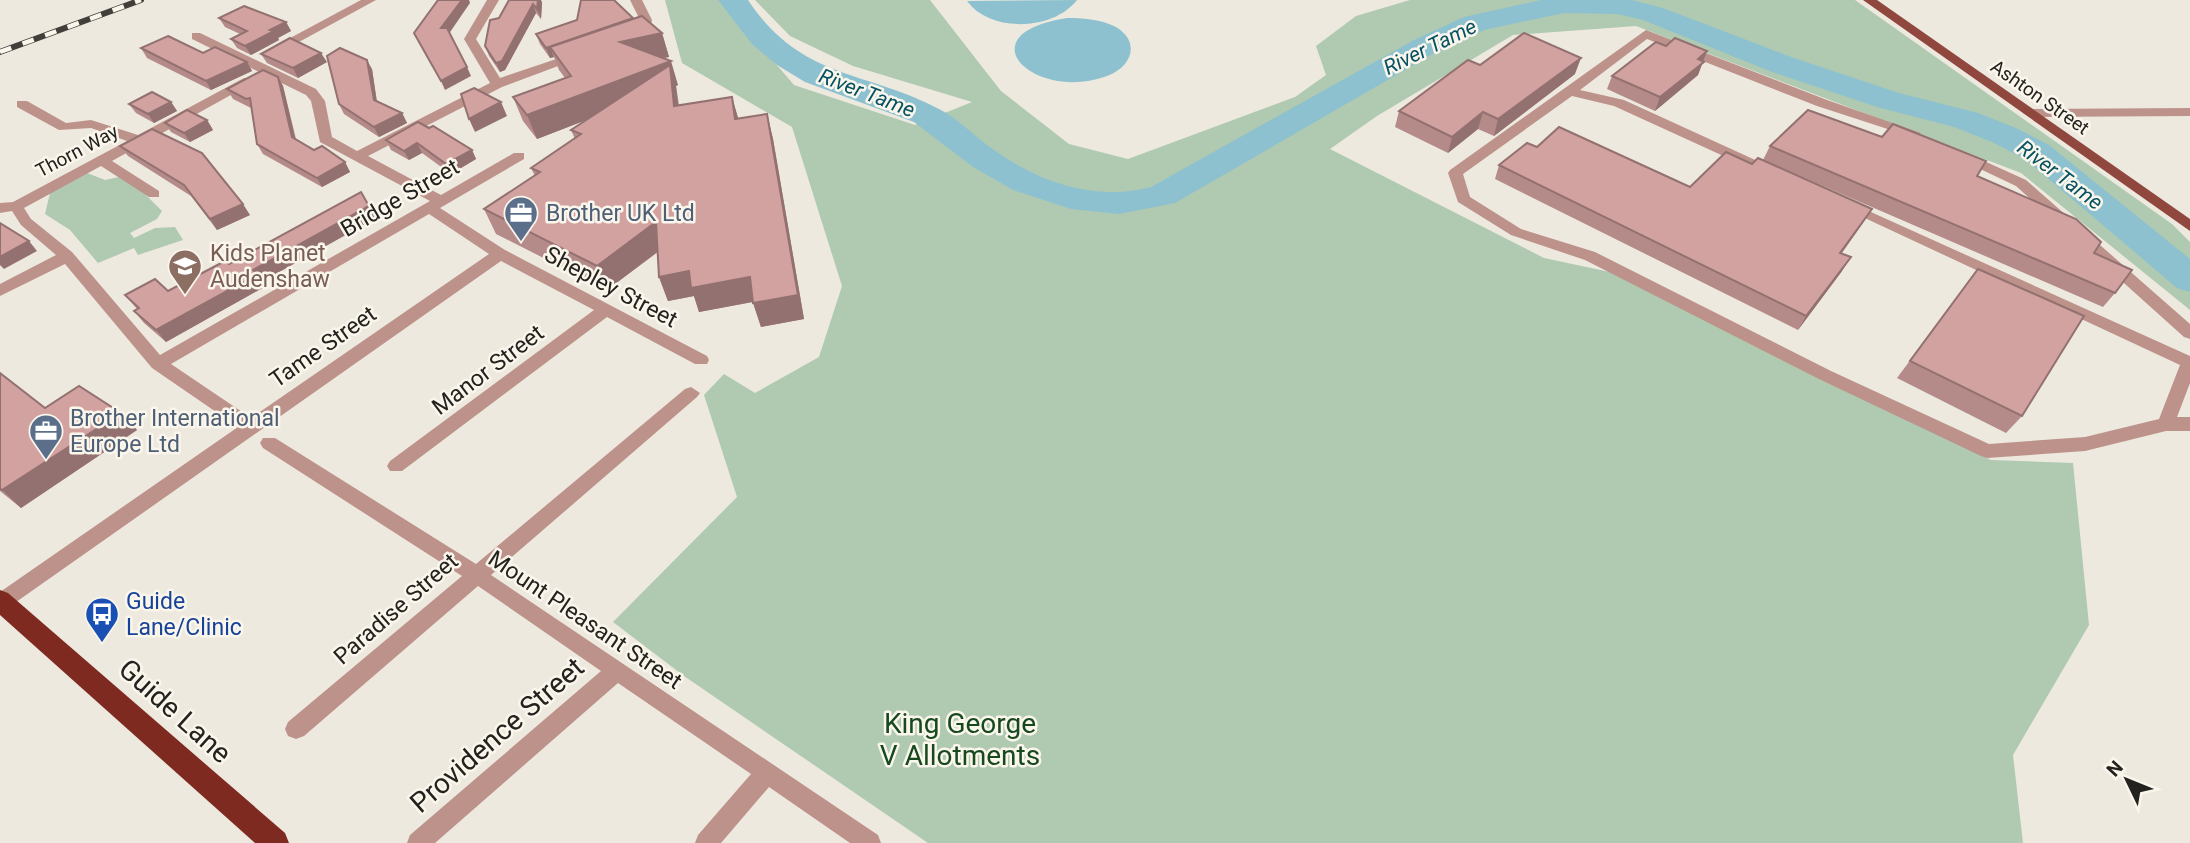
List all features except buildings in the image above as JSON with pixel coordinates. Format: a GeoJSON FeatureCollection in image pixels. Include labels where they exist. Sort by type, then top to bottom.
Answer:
{"type":"FeatureCollection","features":[{"type":"Feature","properties":{"kind":"highway","name":"Guide Lane"},"geometry":{"type":"LineString","coordinates":[[4,608],[275,843]]}},
{"type":"Feature","properties":{"kind":"main road","name":"Ashton Street"},"geometry":{"type":"LineString","coordinates":[[1869,0],[2190,226]]}},
{"type":"Feature","properties":{"kind":"street"},"geometry":{"type":"LineString","coordinates":[[251,63],[370,0]]}},
{"type":"Feature","properties":{"kind":"street"},"geometry":{"type":"LineString","coordinates":[[493,0],[470,39],[497,84]]}},
{"type":"Feature","properties":{"kind":"street"},"geometry":{"type":"LineString","coordinates":[[618,43],[645,33],[646,20],[636,0]]}},
{"type":"Feature","properties":{"kind":"street"},"geometry":{"type":"LineString","coordinates":[[1927,139],[1822,103],[1646,34],[1455,173],[1463,199],[1516,232],[1590,256],[1825,375],[1987,451],[2085,444],[2166,424],[2190,424]]}},
{"type":"Feature","properties":{"kind":"street","name":"Shepley Street"},"geometry":{"type":"LineString","coordinates":[[195,36],[311,92],[318,101],[325,139],[356,157],[394,173],[500,254],[701,360]]}},
{"type":"Feature","properties":{"kind":"street"},"geometry":{"type":"LineString","coordinates":[[356,157],[497,84],[592,51]]}},
{"type":"Feature","properties":{"kind":"street","name":"Thorn Way"},"geometry":{"type":"LineString","coordinates":[[8,207],[267,72]]}},
{"type":"Feature","properties":{"kind":"street"},"geometry":{"type":"LineString","coordinates":[[1570,91],[1619,103],[1787,179]]}},
{"type":"Feature","properties":{"kind":"street"},"geometry":{"type":"LineString","coordinates":[[22,104],[64,127],[91,124],[138,140]]}},
{"type":"Feature","properties":{"kind":"street"},"geometry":{"type":"LineString","coordinates":[[2030,113],[2190,112]]}},
{"type":"Feature","properties":{"kind":"street"},"geometry":{"type":"LineString","coordinates":[[1950,150],[2021,183],[2190,333]]}},
{"type":"Feature","properties":{"kind":"street","name":"Bridge Street"},"geometry":{"type":"LineString","coordinates":[[158,364],[519,156]]}},
{"type":"Feature","properties":{"kind":"street"},"geometry":{"type":"LineString","coordinates":[[101,160],[155,194]]}},
{"type":"Feature","properties":{"kind":"street"},"geometry":{"type":"LineString","coordinates":[[1825,197],[2190,363],[2166,424]]}},
{"type":"Feature","properties":{"kind":"street"},"geometry":{"type":"LineString","coordinates":[[8,207],[67,256],[158,364],[251,427]]}},
{"type":"Feature","properties":{"kind":"street","name":"Tame Street"},"geometry":{"type":"LineString","coordinates":[[4,608],[251,427],[500,254]]}},
{"type":"Feature","properties":{"kind":"street"},"geometry":{"type":"LineString","coordinates":[[0,291],[67,256]]}},
{"type":"Feature","properties":{"kind":"street","name":"Manor Street"},"geometry":{"type":"LineString","coordinates":[[396,466],[607,309]]}},
{"type":"Feature","properties":{"kind":"street","name":"Paradise Street"},"geometry":{"type":"LineString","coordinates":[[296,729],[691,393]]}},
{"type":"Feature","properties":{"kind":"street","name":"Mount Pleasant Street"},"geometry":{"type":"LineString","coordinates":[[269,443],[475,574],[615,672],[768,771],[870,843]]}},
{"type":"Feature","properties":{"kind":"street","name":"Providence Street"},"geometry":{"type":"LineString","coordinates":[[418,843],[615,672]]}},
{"type":"Feature","properties":{"kind":"street"},"geometry":{"type":"LineString","coordinates":[[706,843],[768,771]]}},
{"type":"Feature","properties":{"kind":"green space","name":"King George V Allotments"},"geometry":{"type":"Polygon","coordinates":[[[665,0],[721,0],[794,85],[915,125],[972,102],[853,66],[790,36],[755,0],[930,0],[1001,91],[1069,144],[1128,159],[1295,97],[1326,75],[1316,46],[1356,16],[1410,0],[1855,0],[2172,224],[2190,242],[2190,310],[2021,173],[1636,26],[1513,35],[1377,116],[1330,149],[1544,258],[1610,272],[1991,460],[2073,463],[2089,625],[2013,755],[2023,843],[928,843],[684,676],[613,622],[737,497],[704,395],[724,374],[755,393],[819,357],[842,286],[792,127],[682,63],[665,0]]]}},
{"type":"Feature","properties":{"kind":"green space"},"geometry":{"type":"Polygon","coordinates":[[[87,173],[105,180],[119,177],[142,191],[162,211],[157,219],[130,233],[134,238],[155,228],[175,227],[183,240],[138,255],[134,248],[98,263],[70,230],[45,214],[50,193],[87,173]]]}},
{"type":"Feature","properties":{"kind":"water"},"geometry":{"type":"Polygon","coordinates":[[[1077,0],[1053,18],[1022,24],[991,19],[967,1],[1077,0]]]}},
{"type":"Feature","properties":{"kind":"water"},"geometry":{"type":"Polygon","coordinates":[[[1067,18],[1103,22],[1123,32],[1131,46],[1128,60],[1116,72],[1080,82],[1055,81],[1035,74],[1021,63],[1015,51],[1019,38],[1036,26],[1067,18]]]}},
{"type":"Feature","properties":{"kind":"waterway","name":"River Tame"},"geometry":{"type":"LineString","coordinates":[[733,0],[762,37],[788,58],[816,75],[926,115],[985,160],[1025,182],[1071,198],[1119,203],[1163,195],[1425,46],[1475,23],[1564,4],[1617,5],[1653,14],[1783,65],[1888,100],[1966,120],[2004,135],[2037,152],[2190,279]]}},
{"type":"Feature","properties":{"kind":"railway"},"geometry":{"type":"LineString","coordinates":[[0,52],[141,0]]}},
{"type":"Feature","properties":{"kind":"place","name":"Brother UK Ltd"},"geometry":{"type":"Point","coordinates":[521,243]}},
{"type":"Feature","properties":{"kind":"place","name":"Kids Planet Audenshaw"},"geometry":{"type":"Point","coordinates":[185,296]}},
{"type":"Feature","properties":{"kind":"place","name":"Brother International Europe Ltd"},"geometry":{"type":"Point","coordinates":[46,461]}},
{"type":"Feature","properties":{"kind":"place","name":"Guide Lane/Clinic"},"geometry":{"type":"Point","coordinates":[102,644]}}]}
